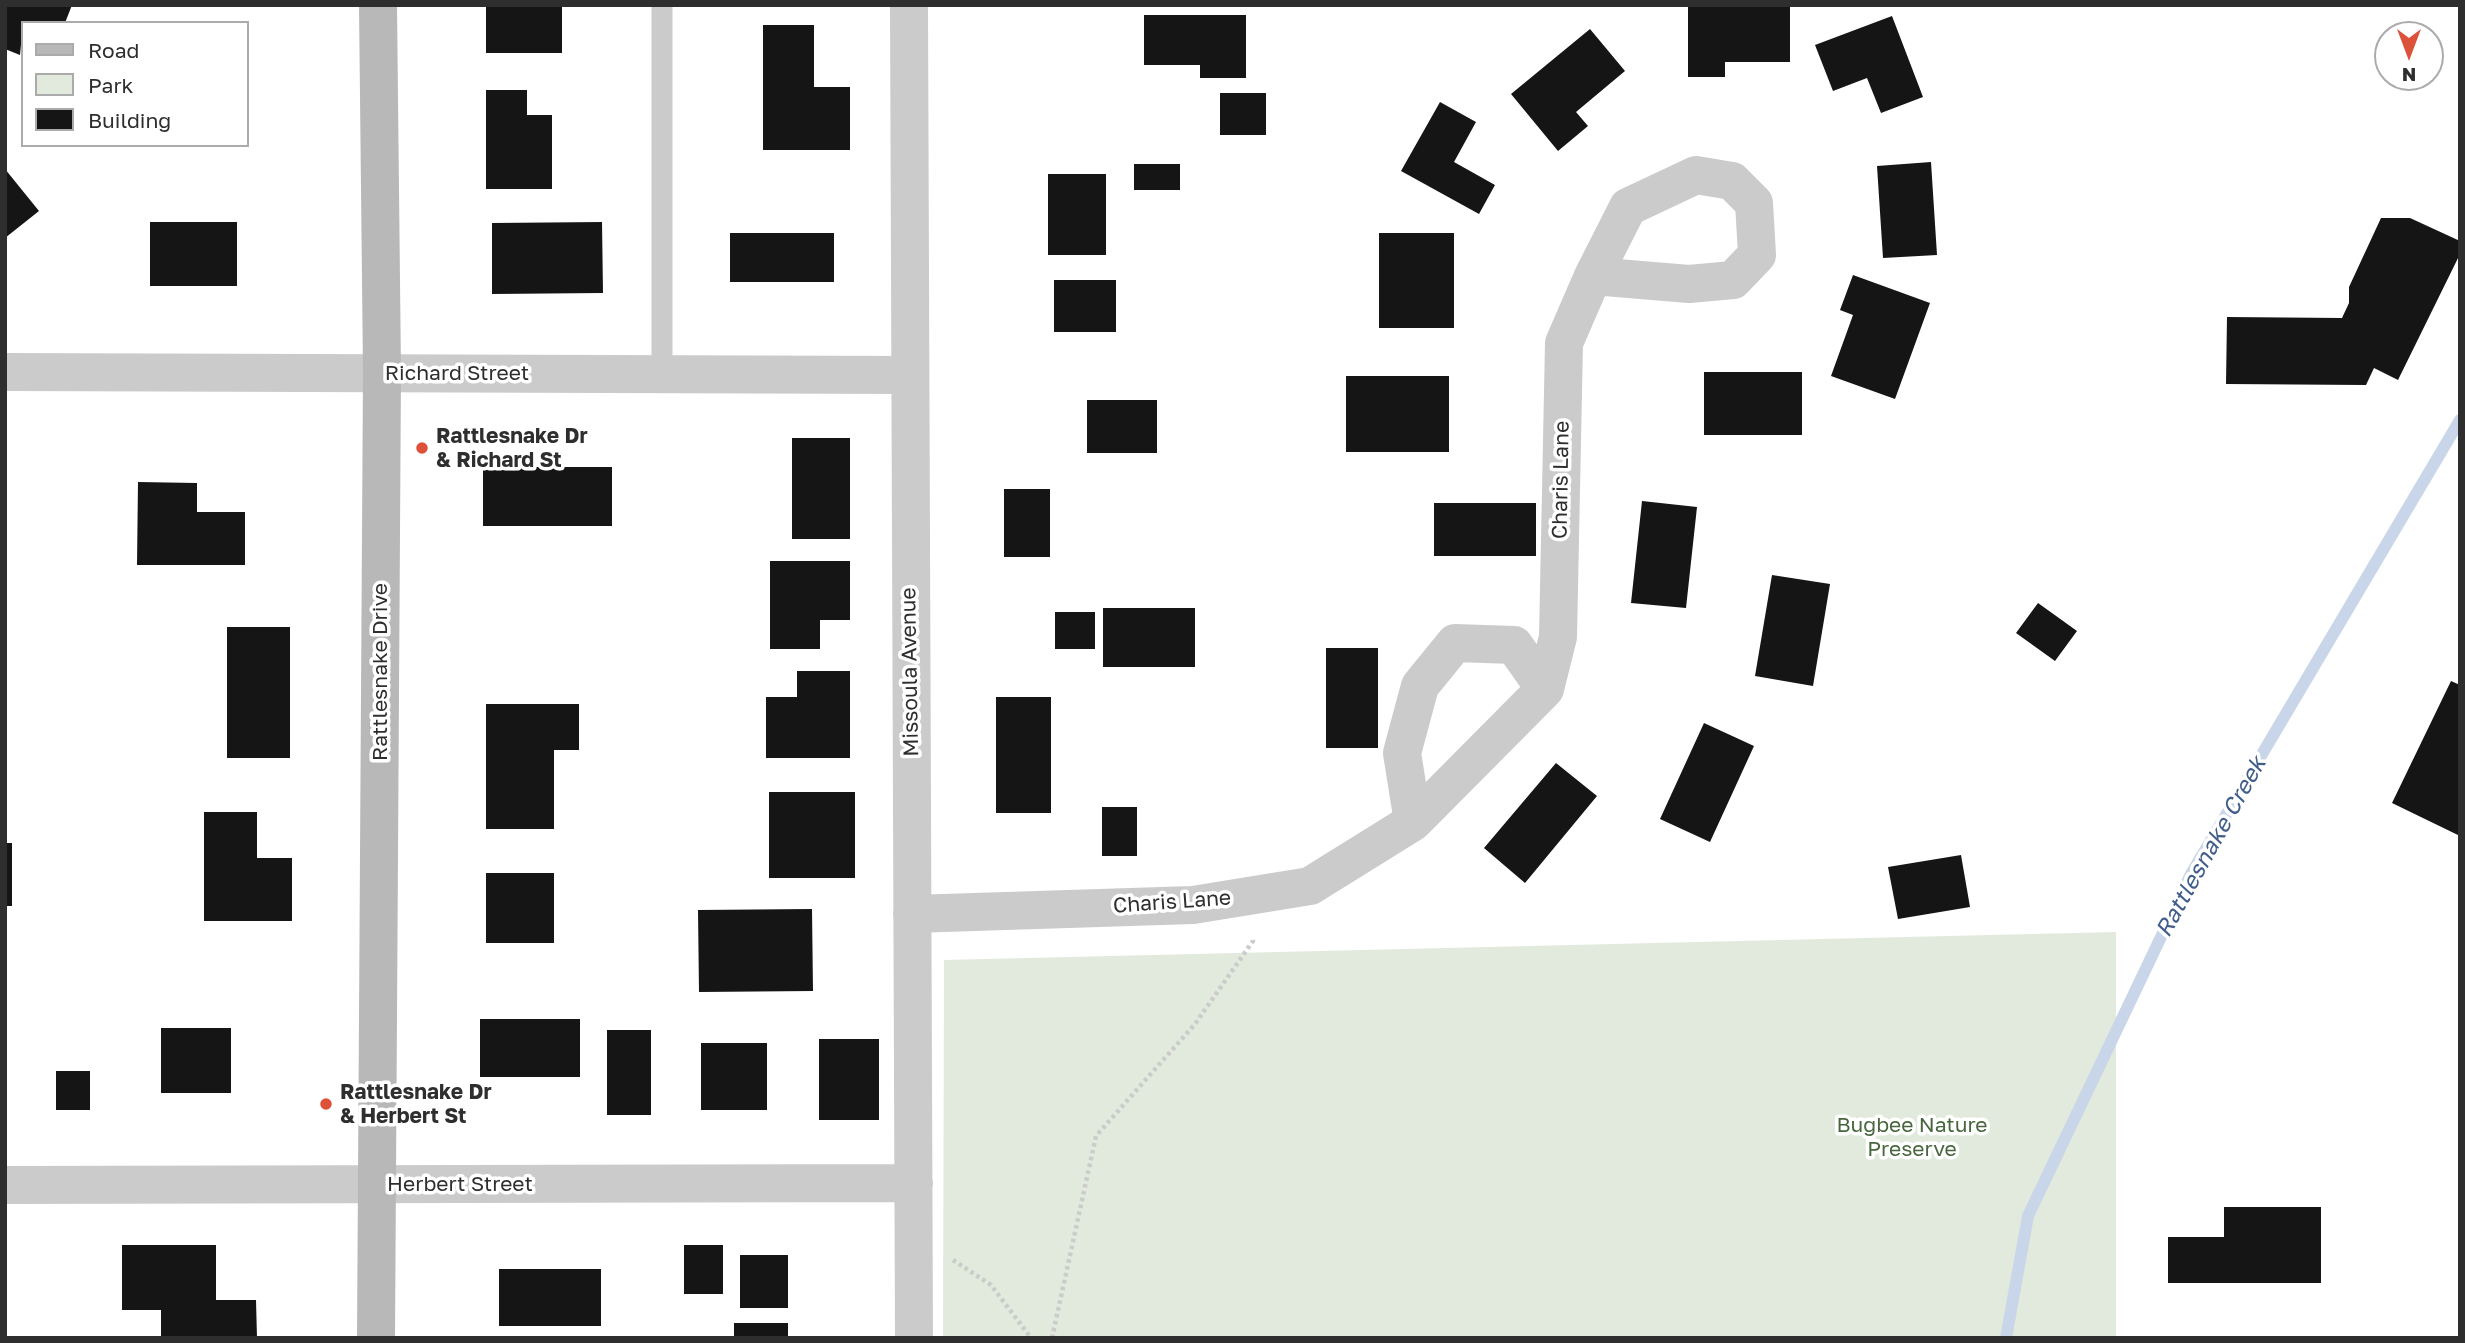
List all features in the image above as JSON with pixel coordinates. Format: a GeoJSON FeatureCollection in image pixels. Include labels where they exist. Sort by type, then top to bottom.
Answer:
{"type":"FeatureCollection","features":[{"type":"Feature","properties":{"kind":"street","name":"Rattlesnake Drive"},"geometry":{"type":"LineString","coordinates":[[376,1338],[382,372],[378,5]]}},
{"type":"Feature","properties":{"kind":"street","name":"Missoula Avenue"},"geometry":{"type":"LineString","coordinates":[[909,5],[908,375],[914,1338]]}},
{"type":"Feature","properties":{"kind":"street","name":"Charis Lane"},"geometry":{"type":"LineString","coordinates":[[912,914],[1193,905],[1310,886],[1413,822],[1545,689],[1558,637],[1564,344],[1593,276]]}},
{"type":"Feature","properties":{"kind":"street","name":"Richard Street"},"geometry":{"type":"LineString","coordinates":[[5,372],[908,375]]}},
{"type":"Feature","properties":{"kind":"street"},"geometry":{"type":"LineString","coordinates":[[1413,822],[1402,753],[1420,685],[1455,643],[1514,645],[1545,689]]}},
{"type":"Feature","properties":{"kind":"street","name":"Herbert Street"},"geometry":{"type":"LineString","coordinates":[[5,1185],[914,1183]]}},
{"type":"Feature","properties":{"kind":"lane"},"geometry":{"type":"LineString","coordinates":[[662,5],[662,374]]}},
{"type":"Feature","properties":{"kind":"path"},"geometry":{"type":"LineString","coordinates":[[1052,1338],[1096,1136],[1195,1024],[1253,941],[1250,895]]}},
{"type":"Feature","properties":{"kind":"path"},"geometry":{"type":"LineString","coordinates":[[948,1257],[991,1284],[1031,1338]]}},
{"type":"Feature","properties":{"kind":"green space","name":"Bugbee Nature Preserve"},"geometry":{"type":"Polygon","coordinates":[[[2116,932],[2116,1338],[943,1338],[944,960],[2116,932]]]}},
{"type":"Feature","properties":{"kind":"building"},"geometry":{"type":"Polygon","coordinates":[[[5,5],[72,5],[66,21],[21,21],[20,55],[5,49],[5,5]]]}},
{"type":"Feature","properties":{"kind":"building"},"geometry":{"type":"Polygon","coordinates":[[[486,5],[562,5],[562,53],[486,53],[486,5]]]}},
{"type":"Feature","properties":{"kind":"building"},"geometry":{"type":"Polygon","coordinates":[[[1688,6],[1790,6],[1790,62],[1725,62],[1725,77],[1688,77],[1688,6]]]}},
{"type":"Feature","properties":{"kind":"building"},"geometry":{"type":"Polygon","coordinates":[[[1144,15],[1246,15],[1246,78],[1200,78],[1200,65],[1144,65],[1144,15]]]}},
{"type":"Feature","properties":{"kind":"building"},"geometry":{"type":"Polygon","coordinates":[[[1892,16],[1923,97],[1881,113],[1867,78],[1833,91],[1815,45],[1892,16]]]}},
{"type":"Feature","properties":{"kind":"building"},"geometry":{"type":"Polygon","coordinates":[[[763,25],[814,25],[814,87],[850,87],[850,150],[763,150],[763,25]]]}},
{"type":"Feature","properties":{"kind":"building"},"geometry":{"type":"Polygon","coordinates":[[[1590,29],[1625,71],[1576,112],[1588,126],[1558,151],[1511,94],[1590,29]]]}},
{"type":"Feature","properties":{"kind":"building"},"geometry":{"type":"Polygon","coordinates":[[[486,90],[527,90],[527,115],[552,115],[552,189],[486,189],[486,90]]]}},
{"type":"Feature","properties":{"kind":"building"},"geometry":{"type":"Polygon","coordinates":[[[1220,93],[1266,93],[1266,135],[1220,135],[1220,93]]]}},
{"type":"Feature","properties":{"kind":"building"},"geometry":{"type":"Polygon","coordinates":[[[1440,102],[1476,122],[1454,162],[1495,185],[1479,214],[1401,171],[1440,102]]]}},
{"type":"Feature","properties":{"kind":"building"},"geometry":{"type":"Polygon","coordinates":[[[1931,162],[1937,255],[1883,258],[1877,166],[1931,162]]]}},
{"type":"Feature","properties":{"kind":"building"},"geometry":{"type":"Polygon","coordinates":[[[1134,164],[1180,164],[1180,190],[1134,190],[1134,164]]]}},
{"type":"Feature","properties":{"kind":"building"},"geometry":{"type":"Polygon","coordinates":[[[5,169],[39,211],[5,238],[5,169]]]}},
{"type":"Feature","properties":{"kind":"building"},"geometry":{"type":"Polygon","coordinates":[[[1048,174],[1106,174],[1106,255],[1048,255],[1048,174]]]}},
{"type":"Feature","properties":{"kind":"building"},"geometry":{"type":"Polygon","coordinates":[[[2381,218],[2410,218],[2460,241],[2460,254],[2398,380],[2374,368],[2366,385],[2226,384],[2227,317],[2342,318],[2349,303],[2349,287],[2381,218]]]}},
{"type":"Feature","properties":{"kind":"building"},"geometry":{"type":"Polygon","coordinates":[[[150,222],[237,222],[237,286],[150,286],[150,222]]]}},
{"type":"Feature","properties":{"kind":"building"},"geometry":{"type":"Polygon","coordinates":[[[602,222],[603,293],[492,294],[492,223],[602,222]]]}},
{"type":"Feature","properties":{"kind":"building"},"geometry":{"type":"Polygon","coordinates":[[[730,233],[834,233],[834,282],[730,282],[730,233]]]}},
{"type":"Feature","properties":{"kind":"building"},"geometry":{"type":"Polygon","coordinates":[[[1379,233],[1454,233],[1454,328],[1379,328],[1379,233]]]}},
{"type":"Feature","properties":{"kind":"building"},"geometry":{"type":"Polygon","coordinates":[[[1853,275],[1930,303],[1895,399],[1831,376],[1853,315],[1840,310],[1853,275]]]}},
{"type":"Feature","properties":{"kind":"building"},"geometry":{"type":"Polygon","coordinates":[[[1054,280],[1116,280],[1116,332],[1054,332],[1054,280]]]}},
{"type":"Feature","properties":{"kind":"building"},"geometry":{"type":"Polygon","coordinates":[[[1704,372],[1802,372],[1802,435],[1704,435],[1704,372]]]}},
{"type":"Feature","properties":{"kind":"building"},"geometry":{"type":"Polygon","coordinates":[[[1346,376],[1449,376],[1449,452],[1346,452],[1346,376]]]}},
{"type":"Feature","properties":{"kind":"building"},"geometry":{"type":"Polygon","coordinates":[[[1087,400],[1157,400],[1157,453],[1087,453],[1087,400]]]}},
{"type":"Feature","properties":{"kind":"building"},"geometry":{"type":"Polygon","coordinates":[[[792,438],[850,438],[850,539],[792,539],[792,438]]]}},
{"type":"Feature","properties":{"kind":"building"},"geometry":{"type":"Polygon","coordinates":[[[483,467],[612,467],[612,526],[483,526],[483,467]]]}},
{"type":"Feature","properties":{"kind":"building"},"geometry":{"type":"Polygon","coordinates":[[[138,482],[197,483],[197,512],[245,512],[245,565],[137,565],[138,482]]]}},
{"type":"Feature","properties":{"kind":"building"},"geometry":{"type":"Polygon","coordinates":[[[1004,489],[1050,489],[1050,557],[1004,557],[1004,489]]]}},
{"type":"Feature","properties":{"kind":"building"},"geometry":{"type":"Polygon","coordinates":[[[1642,501],[1697,507],[1686,608],[1631,603],[1642,501]]]}},
{"type":"Feature","properties":{"kind":"building"},"geometry":{"type":"Polygon","coordinates":[[[1434,503],[1536,503],[1536,556],[1434,556],[1434,503]]]}},
{"type":"Feature","properties":{"kind":"building"},"geometry":{"type":"Polygon","coordinates":[[[770,561],[850,561],[850,620],[820,620],[820,649],[770,649],[770,561]]]}},
{"type":"Feature","properties":{"kind":"building"},"geometry":{"type":"Polygon","coordinates":[[[1772,575],[1830,584],[1813,686],[1755,676],[1772,575]]]}},
{"type":"Feature","properties":{"kind":"building"},"geometry":{"type":"Polygon","coordinates":[[[2038,603],[2077,631],[2055,661],[2016,633],[2038,603]]]}},
{"type":"Feature","properties":{"kind":"building"},"geometry":{"type":"Polygon","coordinates":[[[1103,608],[1195,608],[1195,667],[1103,667],[1103,608]]]}},
{"type":"Feature","properties":{"kind":"building"},"geometry":{"type":"Polygon","coordinates":[[[1055,612],[1095,612],[1095,649],[1055,649],[1055,612]]]}},
{"type":"Feature","properties":{"kind":"building"},"geometry":{"type":"Polygon","coordinates":[[[227,627],[290,627],[290,758],[227,758],[227,627]]]}},
{"type":"Feature","properties":{"kind":"building"},"geometry":{"type":"Polygon","coordinates":[[[1326,648],[1378,648],[1378,748],[1326,748],[1326,648]]]}},
{"type":"Feature","properties":{"kind":"building"},"geometry":{"type":"Polygon","coordinates":[[[797,671],[850,671],[850,758],[766,758],[766,697],[797,697],[797,671]]]}},
{"type":"Feature","properties":{"kind":"building"},"geometry":{"type":"Polygon","coordinates":[[[2451,681],[2460,685],[2460,836],[2392,803],[2451,681]]]}},
{"type":"Feature","properties":{"kind":"building"},"geometry":{"type":"Polygon","coordinates":[[[996,697],[1051,697],[1051,813],[996,813],[996,697]]]}},
{"type":"Feature","properties":{"kind":"building"},"geometry":{"type":"Polygon","coordinates":[[[486,704],[579,704],[579,750],[554,750],[554,829],[486,829],[486,704]]]}},
{"type":"Feature","properties":{"kind":"building"},"geometry":{"type":"Polygon","coordinates":[[[1704,723],[1754,746],[1710,842],[1660,819],[1704,723]]]}},
{"type":"Feature","properties":{"kind":"building"},"geometry":{"type":"Polygon","coordinates":[[[1556,763],[1597,796],[1525,883],[1484,848],[1556,763]]]}},
{"type":"Feature","properties":{"kind":"building"},"geometry":{"type":"Polygon","coordinates":[[[769,792],[855,792],[855,878],[769,878],[769,792]]]}},
{"type":"Feature","properties":{"kind":"building"},"geometry":{"type":"Polygon","coordinates":[[[1102,807],[1137,807],[1137,856],[1102,856],[1102,807]]]}},
{"type":"Feature","properties":{"kind":"building"},"geometry":{"type":"Polygon","coordinates":[[[204,812],[257,812],[257,858],[292,858],[292,921],[204,921],[204,812]]]}},
{"type":"Feature","properties":{"kind":"building"},"geometry":{"type":"Polygon","coordinates":[[[5,843],[12,843],[12,906],[5,906],[5,843]]]}},
{"type":"Feature","properties":{"kind":"building"},"geometry":{"type":"Polygon","coordinates":[[[1961,855],[1970,907],[1898,919],[1888,867],[1961,855]]]}},
{"type":"Feature","properties":{"kind":"building"},"geometry":{"type":"Polygon","coordinates":[[[486,873],[554,873],[554,943],[486,943],[486,873]]]}},
{"type":"Feature","properties":{"kind":"building"},"geometry":{"type":"Polygon","coordinates":[[[812,909],[813,991],[699,992],[698,910],[812,909]]]}},
{"type":"Feature","properties":{"kind":"building"},"geometry":{"type":"Polygon","coordinates":[[[480,1019],[580,1019],[580,1077],[480,1077],[480,1019]]]}},
{"type":"Feature","properties":{"kind":"building"},"geometry":{"type":"Polygon","coordinates":[[[161,1028],[231,1028],[231,1093],[161,1093],[161,1028]]]}},
{"type":"Feature","properties":{"kind":"building"},"geometry":{"type":"Polygon","coordinates":[[[607,1030],[651,1030],[651,1115],[607,1115],[607,1030]]]}},
{"type":"Feature","properties":{"kind":"building"},"geometry":{"type":"Polygon","coordinates":[[[819,1039],[879,1039],[879,1120],[819,1120],[819,1039]]]}},
{"type":"Feature","properties":{"kind":"building"},"geometry":{"type":"Polygon","coordinates":[[[701,1043],[767,1043],[767,1110],[701,1110],[701,1043]]]}},
{"type":"Feature","properties":{"kind":"building"},"geometry":{"type":"Polygon","coordinates":[[[56,1071],[90,1071],[90,1110],[56,1110],[56,1071]]]}},
{"type":"Feature","properties":{"kind":"building"},"geometry":{"type":"Polygon","coordinates":[[[2224,1207],[2321,1207],[2321,1283],[2168,1283],[2168,1237],[2224,1237],[2224,1207]]]}},
{"type":"Feature","properties":{"kind":"building"},"geometry":{"type":"Polygon","coordinates":[[[122,1245],[216,1245],[216,1300],[256,1300],[257,1338],[161,1338],[161,1310],[122,1310],[122,1245]]]}},
{"type":"Feature","properties":{"kind":"building"},"geometry":{"type":"Polygon","coordinates":[[[684,1245],[723,1245],[723,1294],[684,1294],[684,1245]]]}},
{"type":"Feature","properties":{"kind":"building"},"geometry":{"type":"Polygon","coordinates":[[[740,1255],[788,1255],[788,1308],[740,1308],[740,1255]]]}},
{"type":"Feature","properties":{"kind":"building"},"geometry":{"type":"Polygon","coordinates":[[[499,1269],[601,1269],[601,1326],[499,1326],[499,1269]]]}},
{"type":"Feature","properties":{"kind":"building"},"geometry":{"type":"Polygon","coordinates":[[[734,1323],[788,1323],[788,1338],[734,1338],[734,1323]]]}},
{"type":"Feature","properties":{"kind":"waterway","name":"Rattlesnake Creek"},"geometry":{"type":"LineString","coordinates":[[2006,1338],[2028,1216],[2191,874],[2460,420]]}},
{"type":"Feature","properties":{"kind":"place","name":"Rattlesnake Dr & Richard St"},"geometry":{"type":"Point","coordinates":[422,448]}},
{"type":"Feature","properties":{"kind":"place","name":"Rattlesnake Dr & Herbert St"},"geometry":{"type":"Point","coordinates":[326,1104]}}]}
